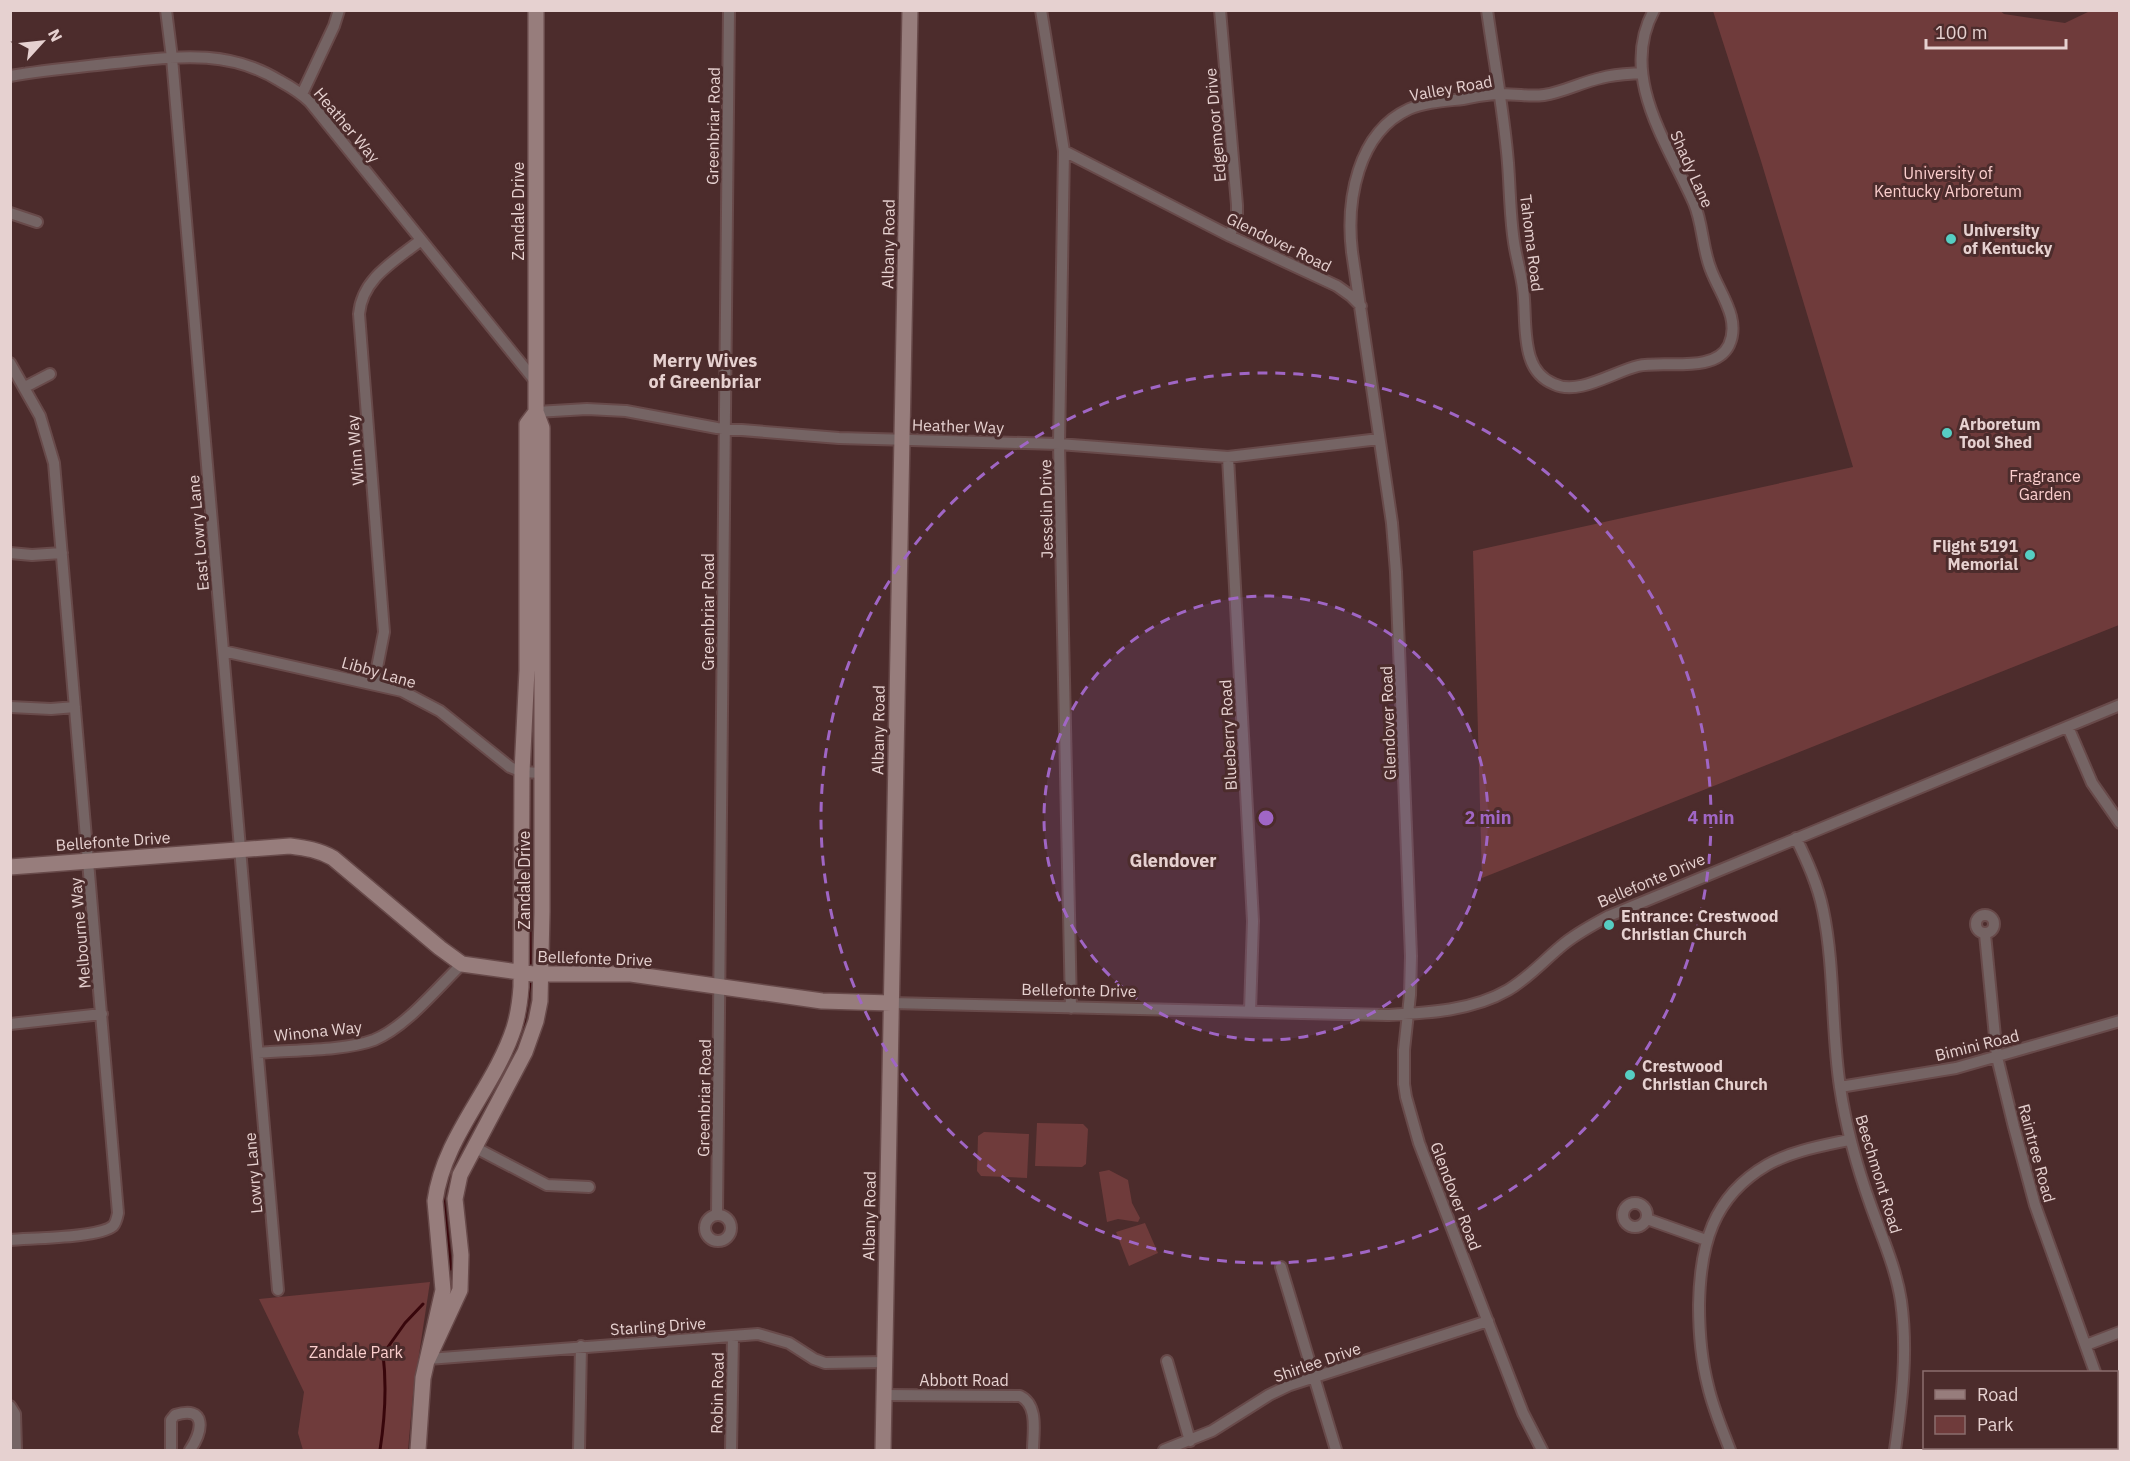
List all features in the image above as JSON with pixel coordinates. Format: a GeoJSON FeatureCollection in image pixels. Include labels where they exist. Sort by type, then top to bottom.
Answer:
{"type":"FeatureCollection","features":[{"type":"Feature","properties":{"kind":"street","name":"East Lowry Lane"},"geometry":{"type":"LineString","coordinates":[[166,10],[172,57],[258,1053]]}},
{"type":"Feature","properties":{"kind":"street"},"geometry":{"type":"LineString","coordinates":[[302,94],[334,26],[339,10]]}},
{"type":"Feature","properties":{"kind":"street","name":"Zandale Drive"},"geometry":{"type":"LineString","coordinates":[[428,1359],[460,1290],[455,1190],[474,1147],[530,1041],[540,1001],[542,974],[542,428],[536,412],[536,10]]}},
{"type":"Feature","properties":{"kind":"street","name":"Greenbriar Road"},"geometry":{"type":"LineString","coordinates":[[717,1215],[729,10]]}},
{"type":"Feature","properties":{"kind":"street","name":"Albany Road"},"geometry":{"type":"LineString","coordinates":[[883,1450],[910,10]]}},
{"type":"Feature","properties":{"kind":"street","name":"Jesselin Drive"},"geometry":{"type":"LineString","coordinates":[[1041,10],[1064,151],[1059,444],[1071,1008]]}},
{"type":"Feature","properties":{"kind":"street","name":"Edgemoor Drive"},"geometry":{"type":"LineString","coordinates":[[1220,10],[1237,205],[1237,215],[1230,236]]}},
{"type":"Feature","properties":{"kind":"street","name":"Tahoma Road"},"geometry":{"type":"LineString","coordinates":[[1487,10],[1508,161],[1514,242],[1523,287],[1527,343],[1533,366],[1539,375],[1555,385],[1569,388],[1582,386],[1635,367]]}},
{"type":"Feature","properties":{"kind":"street","name":"Shady Lane"},"geometry":{"type":"LineString","coordinates":[[1635,367],[1660,364],[1698,364],[1711,361],[1727,348],[1732,325],[1729,306],[1704,253],[1695,205],[1657,129],[1646,93],[1642,73],[1645,36],[1654,10]]}},
{"type":"Feature","properties":{"kind":"street","name":"Heather Way"},"geometry":{"type":"LineString","coordinates":[[10,76],[172,57],[207,57],[240,62],[270,75],[302,94],[536,382]]}},
{"type":"Feature","properties":{"kind":"street","name":"Valley Road"},"geometry":{"type":"LineString","coordinates":[[1361,306],[1351,244],[1350,223],[1353,195],[1369,146],[1388,122],[1410,109],[1431,103],[1499,94],[1515,96],[1546,94],[1600,78],[1642,73]]}},
{"type":"Feature","properties":{"kind":"street","name":"Glendover Road"},"geometry":{"type":"LineString","coordinates":[[1064,151],[1230,236],[1337,286],[1361,306],[1392,523],[1397,595],[1411,956],[1404,1072],[1406,1097],[1419,1143],[1523,1413],[1542,1450]]}},
{"type":"Feature","properties":{"kind":"street"},"geometry":{"type":"LineString","coordinates":[[10,213],[37,222]]}},
{"type":"Feature","properties":{"kind":"street","name":"Winn Way"},"geometry":{"type":"LineString","coordinates":[[374,683],[384,632],[360,301],[368,284],[422,240]]}},
{"type":"Feature","properties":{"kind":"street","name":"Melbourne Way"},"geometry":{"type":"LineString","coordinates":[[10,363],[40,416],[52,455],[102,1014],[117,1220],[112,1227],[95,1234],[10,1240]]}},
{"type":"Feature","properties":{"kind":"street"},"geometry":{"type":"LineString","coordinates":[[25,387],[50,374]]}},
{"type":"Feature","properties":{"kind":"street","name":"Heather Way"},"geometry":{"type":"LineString","coordinates":[[536,412],[626,411],[725,428],[839,438],[1059,444],[1228,457],[1379,439]]}},
{"type":"Feature","properties":{"kind":"street","name":"Zandale Drive"},"geometry":{"type":"LineString","coordinates":[[418,1450],[421,1396],[443,1290],[435,1201],[439,1179],[453,1144],[510,1038],[519,1008],[522,971],[522,772],[527,670],[527,424],[536,412]]}},
{"type":"Feature","properties":{"kind":"street","name":"Blueberry Road"},"geometry":{"type":"LineString","coordinates":[[1228,457],[1253,921],[1250,1011]]}},
{"type":"Feature","properties":{"kind":"street"},"geometry":{"type":"LineString","coordinates":[[10,553],[32,555],[62,553]]}},
{"type":"Feature","properties":{"kind":"street","name":"Libby Lane"},"geometry":{"type":"LineString","coordinates":[[223,651],[402,691],[427,703],[510,767],[522,772],[542,773]]}},
{"type":"Feature","properties":{"kind":"street","name":"Bellefonte Drive"},"geometry":{"type":"LineString","coordinates":[[10,867],[290,846],[324,853],[462,964],[542,974],[631,974],[822,1001],[1408,1014],[1462,1007],[1490,999],[1523,979],[1565,943],[1608,916],[2120,705]]}},
{"type":"Feature","properties":{"kind":"street"},"geometry":{"type":"LineString","coordinates":[[10,707],[51,709],[75,707]]}},
{"type":"Feature","properties":{"kind":"street"},"geometry":{"type":"LineString","coordinates":[[2068,727],[2092,783],[2120,823]]}},
{"type":"Feature","properties":{"kind":"street","name":"Beechmont Road"},"geometry":{"type":"LineString","coordinates":[[1796,838],[1823,910],[1828,939],[1835,1048],[1850,1140],[1888,1250],[1901,1300],[1905,1334],[1905,1376],[1895,1450]]}},
{"type":"Feature","properties":{"kind":"street","name":"Raintree Road"},"geometry":{"type":"LineString","coordinates":[[1985,934],[1997,1057],[2014,1128],[2035,1205],[2095,1371]]}},
{"type":"Feature","properties":{"kind":"street","name":"Winona Way"},"geometry":{"type":"LineString","coordinates":[[258,1053],[345,1046],[372,1041],[392,1029],[462,964]]}},
{"type":"Feature","properties":{"kind":"street"},"geometry":{"type":"LineString","coordinates":[[10,1024],[102,1014]]}},
{"type":"Feature","properties":{"kind":"street","name":"Bimini Road"},"geometry":{"type":"LineString","coordinates":[[1840,1087],[1938,1072],[2120,1021]]}},
{"type":"Feature","properties":{"kind":"street","name":"Lowry Lane"},"geometry":{"type":"LineString","coordinates":[[258,1053],[278,1290]]}},
{"type":"Feature","properties":{"kind":"street"},"geometry":{"type":"LineString","coordinates":[[1730,1450],[1711,1399],[1701,1349],[1700,1280],[1706,1240],[1720,1211],[1731,1195],[1757,1172],[1791,1154],[1850,1140]]}},
{"type":"Feature","properties":{"kind":"street"},"geometry":{"type":"LineString","coordinates":[[474,1147],[548,1185],[589,1187]]}},
{"type":"Feature","properties":{"kind":"street"},"geometry":{"type":"LineString","coordinates":[[1647,1219],[1706,1240]]}},
{"type":"Feature","properties":{"kind":"street"},"geometry":{"type":"LineString","coordinates":[[1281,1267],[1336,1450]]}},
{"type":"Feature","properties":{"kind":"street","name":"Shirlee Drive"},"geometry":{"type":"LineString","coordinates":[[1164,1450],[1212,1431],[1269,1395],[1314,1377],[1488,1321]]}},
{"type":"Feature","properties":{"kind":"street"},"geometry":{"type":"LineString","coordinates":[[2086,1345],[2120,1332]]}},
{"type":"Feature","properties":{"kind":"street","name":"Starling Drive"},"geometry":{"type":"LineString","coordinates":[[428,1359],[758,1334],[789,1343],[814,1359],[825,1363],[884,1362]]}},
{"type":"Feature","properties":{"kind":"street","name":"Robin Road"},"geometry":{"type":"LineString","coordinates":[[731,1450],[733,1336]]}},
{"type":"Feature","properties":{"kind":"street"},"geometry":{"type":"LineString","coordinates":[[579,1450],[581,1346]]}},
{"type":"Feature","properties":{"kind":"street"},"geometry":{"type":"LineString","coordinates":[[1167,1361],[1190,1441]]}},
{"type":"Feature","properties":{"kind":"street","name":"Abbott Road"},"geometry":{"type":"LineString","coordinates":[[884,1395],[1020,1396],[1027,1401],[1033,1412],[1033,1450]]}},
{"type":"Feature","properties":{"kind":"street"},"geometry":{"type":"LineString","coordinates":[[10,1406],[15,1414],[16,1450]]}},
{"type":"Feature","properties":{"kind":"street"},"geometry":{"type":"LineString","coordinates":[[171,1450],[171,1420],[175,1414],[194,1412],[198,1417],[199,1434],[190,1450]]}},
{"type":"Feature","properties":{"kind":"green space","name":"University of Kentucky Arboretum"},"geometry":{"type":"Polygon","coordinates":[[[1999,10],[2004,14],[2065,23],[2090,11],[2119,11],[2119,625],[1482,878],[1473,551],[1853,467],[1761,161],[1713,11],[1999,10]]]}},
{"type":"Feature","properties":{"kind":"green space"},"geometry":{"type":"Polygon","coordinates":[[[1037,1123],[1083,1124],[1088,1129],[1086,1164],[1082,1167],[1035,1166],[1037,1123]]]}},
{"type":"Feature","properties":{"kind":"green space"},"geometry":{"type":"Polygon","coordinates":[[[984,1132],[1029,1134],[1027,1178],[981,1176],[977,1171],[978,1136],[984,1132]]]}},
{"type":"Feature","properties":{"kind":"green space"},"geometry":{"type":"Polygon","coordinates":[[[1109,1170],[1128,1180],[1132,1203],[1140,1218],[1138,1222],[1118,1219],[1107,1222],[1099,1172],[1109,1170]]]}},
{"type":"Feature","properties":{"kind":"green space"},"geometry":{"type":"Polygon","coordinates":[[[1145,1223],[1158,1253],[1129,1266],[1116,1232],[1145,1223]]]}},
{"type":"Feature","properties":{"kind":"green space","name":"Zandale Park"},"geometry":{"type":"Polygon","coordinates":[[[430,1282],[413,1394],[408,1450],[303,1450],[298,1433],[304,1392],[259,1299],[430,1282]]]}},
{"type":"Feature","properties":{"kind":"waterway"},"geometry":{"type":"LineString","coordinates":[[529,784],[530,965]]}},
{"type":"Feature","properties":{"kind":"waterway"},"geometry":{"type":"LineString","coordinates":[[512,1053],[524,1022],[530,983]]}},
{"type":"Feature","properties":{"kind":"waterway"},"geometry":{"type":"LineString","coordinates":[[461,1145],[478,1114]]}},
{"type":"Feature","properties":{"kind":"waterway"},"geometry":{"type":"LineString","coordinates":[[443,1196],[451,1269]]}},
{"type":"Feature","properties":{"kind":"waterway"},"geometry":{"type":"LineString","coordinates":[[380,1450],[385,1402],[383,1354],[405,1323],[423,1304]]}},
{"type":"Feature","properties":{"kind":"place","name":"University of Kentucky"},"geometry":{"type":"Point","coordinates":[1951,239]}},
{"type":"Feature","properties":{"kind":"place","name":"Arboretum Tool Shed"},"geometry":{"type":"Point","coordinates":[1947,433]}},
{"type":"Feature","properties":{"kind":"place","name":"Flight 5191 Memorial"},"geometry":{"type":"Point","coordinates":[2030,555]}},
{"type":"Feature","properties":{"kind":"place","name":"Entrance: Crestwood Christian Church"},"geometry":{"type":"Point","coordinates":[1609,925]}},
{"type":"Feature","properties":{"kind":"place","name":"Crestwood Christian Church"},"geometry":{"type":"Point","coordinates":[1630,1075]}},
{"type":"Feature","properties":{"kind":"district","name":"Merry Wives of Greenbriar"},"geometry":{"type":"Point","coordinates":[705,371]}},
{"type":"Feature","properties":{"kind":"district","name":"Glendover"},"geometry":{"type":"Point","coordinates":[1173,861]}},
{"type":"Feature","properties":{"kind":"park label","name":"Fragrance Garden"},"geometry":{"type":"Point","coordinates":[2045,485]}}]}
